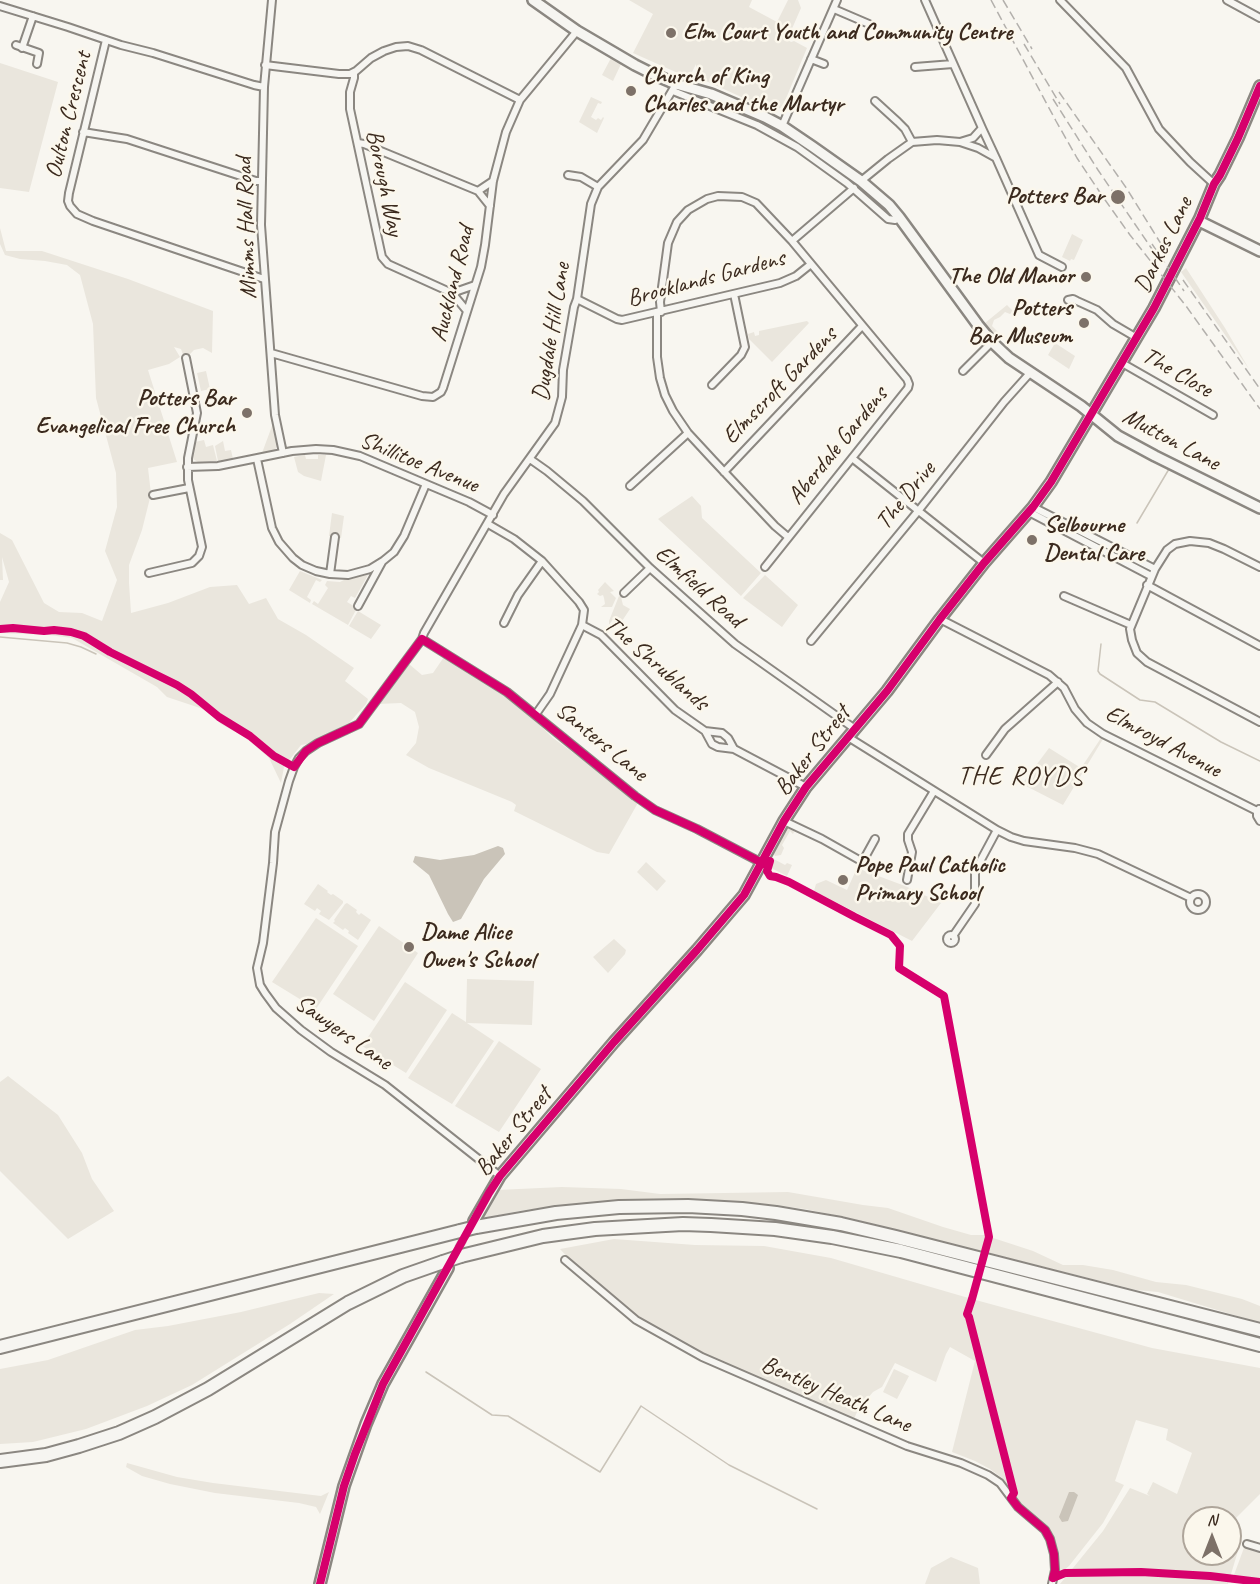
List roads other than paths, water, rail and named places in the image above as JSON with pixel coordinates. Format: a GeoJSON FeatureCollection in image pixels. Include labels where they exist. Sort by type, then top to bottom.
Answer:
{"type":"FeatureCollection","features":[{"type":"Feature","properties":{"kind":"highway"},"geometry":{"type":"LineString","coordinates":[[0,1347],[460,1231],[475,1224],[619,1207],[697,1206],[776,1213],[831,1222],[1260,1330]]}},
{"type":"Feature","properties":{"kind":"highway"},"geometry":{"type":"LineString","coordinates":[[0,1461],[46,1455],[80,1446],[119,1433],[155,1417],[208,1389],[348,1303],[403,1276],[446,1265],[461,1256],[543,1236],[595,1229],[683,1224],[775,1229],[832,1237],[901,1251],[1260,1345]]}},
{"type":"Feature","properties":{"kind":"street","name":"Mimms Hall Road"},"geometry":{"type":"LineString","coordinates":[[272,0],[265,65],[261,225],[275,415],[283,453]]}},
{"type":"Feature","properties":{"kind":"street","name":"Mutton Lane"},"geometry":{"type":"LineString","coordinates":[[533,0],[577,31],[674,87],[800,143]]}},
{"type":"Feature","properties":{"kind":"street"},"geometry":{"type":"LineString","coordinates":[[782,126],[837,0]]}},
{"type":"Feature","properties":{"kind":"street"},"geometry":{"type":"LineString","coordinates":[[925,0],[1039,255],[1062,267]]}},
{"type":"Feature","properties":{"kind":"street"},"geometry":{"type":"LineString","coordinates":[[1060,0],[1126,68],[1159,129],[1214,184]]}},
{"type":"Feature","properties":{"kind":"street"},"geometry":{"type":"LineString","coordinates":[[1227,0],[1260,18]]}},
{"type":"Feature","properties":{"kind":"street"},"geometry":{"type":"LineString","coordinates":[[0,6],[254,86],[264,87]]}},
{"type":"Feature","properties":{"kind":"street"},"geometry":{"type":"LineString","coordinates":[[834,9],[869,24]]}},
{"type":"Feature","properties":{"kind":"street"},"geometry":{"type":"LineString","coordinates":[[33,16],[19,46],[39,53],[37,64]]}},
{"type":"Feature","properties":{"kind":"street","name":"Auckland Road"},"geometry":{"type":"LineString","coordinates":[[271,353],[422,396],[437,395],[443,388],[476,285],[483,257],[493,181],[506,132],[520,100],[577,31]]}},
{"type":"Feature","properties":{"kind":"street","name":"Oulton Crescent"},"geometry":{"type":"LineString","coordinates":[[106,40],[68,196],[70,206],[77,214],[94,221],[264,279]]}},
{"type":"Feature","properties":{"kind":"street"},"geometry":{"type":"LineString","coordinates":[[265,65],[339,74],[354,73],[383,51],[408,46],[424,51],[520,100]]}},
{"type":"Feature","properties":{"kind":"street"},"geometry":{"type":"LineString","coordinates":[[811,58],[824,64]]}},
{"type":"Feature","properties":{"kind":"street"},"geometry":{"type":"LineString","coordinates":[[915,67],[953,64]]}},
{"type":"Feature","properties":{"kind":"street","name":"Borough Way"},"geometry":{"type":"LineString","coordinates":[[354,73],[350,102],[382,257],[388,264],[452,293],[467,311]]}},
{"type":"Feature","properties":{"kind":"street","name":"Darkes Lane"},"geometry":{"type":"LineString","coordinates":[[1091,415],[1154,308],[1238,138],[1260,86]]}},
{"type":"Feature","properties":{"kind":"street","name":"Mutton Lane"},"geometry":{"type":"LineString","coordinates":[[674,87],[711,94],[782,126],[800,143],[857,185],[889,205],[992,342],[1009,358],[1081,406],[1118,436],[1260,508]]}},
{"type":"Feature","properties":{"kind":"street","name":"Dugdale Hill Lane"},"geometry":{"type":"LineString","coordinates":[[294,767],[306,751],[358,724],[422,639],[507,490],[555,423],[562,397],[563,370],[577,298],[591,204],[598,187],[643,140],[674,87]]}},
{"type":"Feature","properties":{"kind":"street"},"geometry":{"type":"LineString","coordinates":[[875,101],[898,122],[912,142]]}},
{"type":"Feature","properties":{"kind":"street"},"geometry":{"type":"LineString","coordinates":[[960,142],[974,138],[982,128]]}},
{"type":"Feature","properties":{"kind":"street"},"geometry":{"type":"LineString","coordinates":[[83,132],[127,140],[262,181]]}},
{"type":"Feature","properties":{"kind":"street"},"geometry":{"type":"LineString","coordinates":[[792,241],[888,159],[912,142],[937,140],[960,142],[978,148],[996,158]]}},
{"type":"Feature","properties":{"kind":"street"},"geometry":{"type":"LineString","coordinates":[[358,143],[478,191],[490,206]]}},
{"type":"Feature","properties":{"kind":"street"},"geometry":{"type":"LineString","coordinates":[[568,175],[578,175],[598,187]]}},
{"type":"Feature","properties":{"kind":"street"},"geometry":{"type":"LineString","coordinates":[[478,191],[493,181]]}},
{"type":"Feature","properties":{"kind":"street","name":"Aberdale Gardens"},"geometry":{"type":"LineString","coordinates":[[765,567],[909,384],[792,241],[756,203],[742,197],[718,196],[701,201],[688,210],[672,230],[668,243],[659,312],[657,355],[660,378],[673,411],[688,433],[788,537]]}},
{"type":"Feature","properties":{"kind":"street"},"geometry":{"type":"LineString","coordinates":[[1198,221],[1260,251]]}},
{"type":"Feature","properties":{"kind":"street","name":"Brooklands Gardens"},"geometry":{"type":"LineString","coordinates":[[577,298],[622,320],[780,283],[796,276],[811,264]]}},
{"type":"Feature","properties":{"kind":"street"},"geometry":{"type":"LineString","coordinates":[[452,293],[476,285]]}},
{"type":"Feature","properties":{"kind":"street"},"geometry":{"type":"LineString","coordinates":[[712,385],[741,355],[745,347],[734,294]]}},
{"type":"Feature","properties":{"kind":"street"},"geometry":{"type":"LineString","coordinates":[[1068,300],[1073,299],[1097,310],[1113,324],[1137,338]]}},
{"type":"Feature","properties":{"kind":"street","name":"Elmscroft Gardens"},"geometry":{"type":"LineString","coordinates":[[724,472],[862,326]]}},
{"type":"Feature","properties":{"kind":"street"},"geometry":{"type":"LineString","coordinates":[[963,371],[992,342]]}},
{"type":"Feature","properties":{"kind":"street"},"geometry":{"type":"LineString","coordinates":[[149,573],[192,563],[200,554],[202,543],[189,488],[187,467],[197,413],[186,358]]}},
{"type":"Feature","properties":{"kind":"street","name":"The Close"},"geometry":{"type":"LineString","coordinates":[[1122,363],[1213,415]]}},
{"type":"Feature","properties":{"kind":"street","name":"The Drive"},"geometry":{"type":"LineString","coordinates":[[811,641],[1030,373]]}},
{"type":"Feature","properties":{"kind":"street","name":"Baker Street"},"geometry":{"type":"LineString","coordinates":[[475,1224],[500,1176],[644,1006],[731,912],[748,890],[784,821],[806,787],[887,691],[984,563],[1030,510],[1051,482],[1091,415]]}},
{"type":"Feature","properties":{"kind":"street"},"geometry":{"type":"LineString","coordinates":[[630,486],[688,433]]}},
{"type":"Feature","properties":{"kind":"street","name":"Shillitoe Avenue"},"geometry":{"type":"LineString","coordinates":[[187,467],[218,466],[315,448],[333,450],[351,453],[493,514]]}},
{"type":"Feature","properties":{"kind":"street"},"geometry":{"type":"LineString","coordinates":[[852,458],[984,563]]}},
{"type":"Feature","properties":{"kind":"street"},"geometry":{"type":"LineString","coordinates":[[257,459],[272,528],[279,542],[302,565],[330,574],[358,573],[370,569],[394,552],[404,536],[426,484]]}},
{"type":"Feature","properties":{"kind":"street","name":"Elmfield Road"},"geometry":{"type":"LineString","coordinates":[[530,459],[583,501],[650,568],[735,644],[855,729]]}},
{"type":"Feature","properties":{"kind":"street"},"geometry":{"type":"LineString","coordinates":[[153,495],[189,488]]}},
{"type":"Feature","properties":{"kind":"street"},"geometry":{"type":"LineString","coordinates":[[1030,510],[1155,569]]}},
{"type":"Feature","properties":{"kind":"street"},"geometry":{"type":"LineString","coordinates":[[1030,510],[1151,576]]}},
{"type":"Feature","properties":{"kind":"street"},"geometry":{"type":"LineString","coordinates":[[488,524],[514,539],[542,561],[583,609],[582,625],[550,694],[536,714]]}},
{"type":"Feature","properties":{"kind":"street"},"geometry":{"type":"LineString","coordinates":[[330,574],[335,537]]}},
{"type":"Feature","properties":{"kind":"street"},"geometry":{"type":"LineString","coordinates":[[1260,567],[1216,545],[1199,541],[1175,544],[1170,547],[1151,576],[1131,625],[1132,640],[1141,658],[1260,722]]}},
{"type":"Feature","properties":{"kind":"street"},"geometry":{"type":"LineString","coordinates":[[358,606],[383,561]]}},
{"type":"Feature","properties":{"kind":"street"},"geometry":{"type":"LineString","coordinates":[[504,623],[517,596],[542,561]]}},
{"type":"Feature","properties":{"kind":"street"},"geometry":{"type":"LineString","coordinates":[[624,593],[650,568]]}},
{"type":"Feature","properties":{"kind":"street"},"geometry":{"type":"LineString","coordinates":[[1147,585],[1260,646]]}},
{"type":"Feature","properties":{"kind":"street"},"geometry":{"type":"LineString","coordinates":[[1064,596],[1131,625]]}},
{"type":"Feature","properties":{"kind":"street","name":"Elmroyd Avenue"},"geometry":{"type":"LineString","coordinates":[[940,620],[1049,675],[1064,688],[1075,709],[1087,723],[1103,734],[1259,810],[1257,816],[1260,821]]}},
{"type":"Feature","properties":{"kind":"street","name":"The Shrublands"},"geometry":{"type":"LineString","coordinates":[[582,625],[601,635],[670,705],[705,731],[712,744],[734,749],[806,787]]}},
{"type":"Feature","properties":{"kind":"street","name":"Santers Lane"},"geometry":{"type":"LineString","coordinates":[[422,639],[507,692],[655,810],[762,863]]}},
{"type":"Feature","properties":{"kind":"street"},"geometry":{"type":"LineString","coordinates":[[986,755],[1005,729],[1058,682]]}},
{"type":"Feature","properties":{"kind":"street","name":"The Shrublands"},"geometry":{"type":"LineString","coordinates":[[705,731],[722,733],[734,749]]}},
{"type":"Feature","properties":{"kind":"street"},"geometry":{"type":"LineString","coordinates":[[848,737],[997,830],[1024,841],[1096,853],[1191,898]]}},
{"type":"Feature","properties":{"kind":"street","name":"Sawyers Lane"},"geometry":{"type":"LineString","coordinates":[[294,767],[275,832],[264,943],[257,968],[260,985],[276,1008],[301,1030],[385,1086],[500,1176]]}},
{"type":"Feature","properties":{"kind":"street"},"geometry":{"type":"LineString","coordinates":[[907,880],[912,852],[908,834],[934,791]]}},
{"type":"Feature","properties":{"kind":"street"},"geometry":{"type":"LineString","coordinates":[[784,821],[861,861],[864,860],[875,839]]}},
{"type":"Feature","properties":{"kind":"street"},"geometry":{"type":"LineString","coordinates":[[953,936],[975,904],[975,871],[997,830]]}},
{"type":"Feature","properties":{"kind":"street","name":"Bentley Heath Lane"},"geometry":{"type":"LineString","coordinates":[[565,1260],[636,1320],[702,1357],[898,1442],[961,1463],[988,1475],[1000,1483],[1018,1507],[1046,1530],[1054,1554],[1055,1570],[1052,1584]]}},
{"type":"Feature","properties":{"kind":"street"},"geometry":{"type":"LineString","coordinates":[[320,1584],[344,1486],[366,1424],[383,1384],[446,1265]]}},
{"type":"Feature","properties":{"kind":"street"},"geometry":{"type":"LineString","coordinates":[[1247,1544],[1260,1548]]}},
{"type":"Feature","properties":{"kind":"waterway"},"geometry":{"type":"LineString","coordinates":[[1137,523],[1169,469]]}},
{"type":"Feature","properties":{"kind":"waterway"},"geometry":{"type":"LineString","coordinates":[[0,637],[67,643],[96,654]]}},
{"type":"Feature","properties":{"kind":"waterway"},"geometry":{"type":"LineString","coordinates":[[1101,644],[1098,671],[1100,674],[1140,700],[1155,702],[1221,742],[1260,761]]}},
{"type":"Feature","properties":{"kind":"waterway"},"geometry":{"type":"LineString","coordinates":[[426,1372],[492,1415],[508,1416],[600,1472],[641,1406],[729,1465],[817,1509]]}},
{"type":"Feature","properties":{"kind":"tunnel"},"geometry":{"type":"LineString","coordinates":[[452,1260],[471,1225]]}},
{"type":"Feature","properties":{"kind":"railway"},"geometry":{"type":"LineString","coordinates":[[991,0],[1077,158],[1130,235],[1186,306],[1260,409]]}},
{"type":"Feature","properties":{"kind":"railway"},"geometry":{"type":"LineString","coordinates":[[1003,0],[1032,49]]}},
{"type":"Feature","properties":{"kind":"railway"},"geometry":{"type":"LineString","coordinates":[[1024,44],[1060,104]]}},
{"type":"Feature","properties":{"kind":"railway"},"geometry":{"type":"LineString","coordinates":[[1059,92],[1127,189],[1166,252]]}},
{"type":"Feature","properties":{"kind":"railway"},"geometry":{"type":"LineString","coordinates":[[1053,99],[1154,252]]}},
{"type":"Feature","properties":{"kind":"railway"},"geometry":{"type":"LineString","coordinates":[[1152,244],[1184,291]]}},
{"type":"Feature","properties":{"kind":"railway"},"geometry":{"type":"LineString","coordinates":[[1183,280],[1260,389]]}},
{"type":"Feature","properties":{"kind":"place","name":"Elm Court Youth and Community Centre"},"geometry":{"type":"Point","coordinates":[671,33]}},
{"type":"Feature","properties":{"kind":"place","name":"Church of King Charles and the Martyr"},"geometry":{"type":"Point","coordinates":[631,91]}},
{"type":"Feature","properties":{"kind":"place","name":"Potters Bar"},"geometry":{"type":"Point","coordinates":[1118,197]}},
{"type":"Feature","properties":{"kind":"place","name":"The Old Manor"},"geometry":{"type":"Point","coordinates":[1086,277]}},
{"type":"Feature","properties":{"kind":"place","name":"Potters Bar Museum"},"geometry":{"type":"Point","coordinates":[1084,323]}},
{"type":"Feature","properties":{"kind":"place","name":"Potters Bar Evangelical Free Church"},"geometry":{"type":"Point","coordinates":[247,413]}},
{"type":"Feature","properties":{"kind":"place","name":"Selbourne Dental Care"},"geometry":{"type":"Point","coordinates":[1032,540]}},
{"type":"Feature","properties":{"kind":"place","name":"Pope Paul Catholic Primary School"},"geometry":{"type":"Point","coordinates":[843,880]}},
{"type":"Feature","properties":{"kind":"place","name":"Dame Alice Owen's School"},"geometry":{"type":"Point","coordinates":[409,947]}},
{"type":"Feature","properties":{"kind":"district","name":"THE ROYDS"},"geometry":{"type":"Point","coordinates":[1021,777]}}]}
